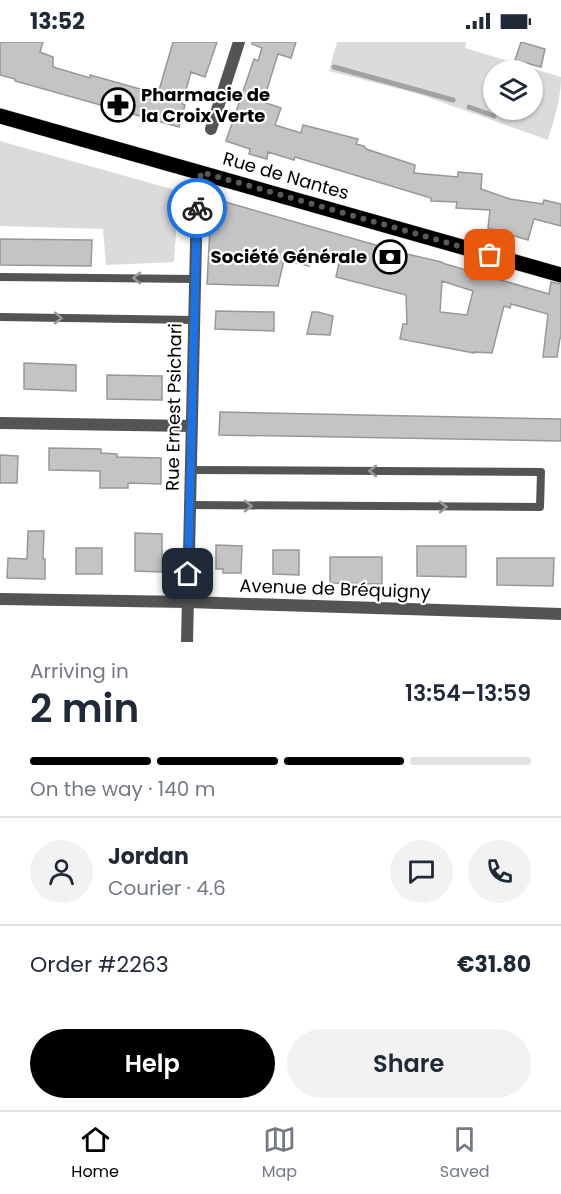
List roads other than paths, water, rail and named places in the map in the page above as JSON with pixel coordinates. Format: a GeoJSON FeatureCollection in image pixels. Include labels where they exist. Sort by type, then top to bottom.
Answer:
{"type":"FeatureCollection","features":[{"type":"Feature","properties":{"kind":"main road","name":"Rue de Nantes"},"geometry":{"type":"LineString","coordinates":[[0,116],[561,275]]}},
{"type":"Feature","properties":{"kind":"street"},"geometry":{"type":"LineString","coordinates":[[211,129],[239,42]]}},
{"type":"Feature","properties":{"kind":"street","name":"Rue Ernest Psichari"},"geometry":{"type":"LineString","coordinates":[[187,642],[197,197],[201,172]]}},
{"type":"Feature","properties":{"kind":"street"},"geometry":{"type":"LineString","coordinates":[[0,423],[192,426]]}},
{"type":"Feature","properties":{"kind":"street","name":"Avenue de Bréquigny"},"geometry":{"type":"LineString","coordinates":[[0,599],[188,602],[561,614]]}},
{"type":"Feature","properties":{"kind":"lane"},"geometry":{"type":"LineString","coordinates":[[0,277],[195,279]]}},
{"type":"Feature","properties":{"kind":"lane"},"geometry":{"type":"LineString","coordinates":[[0,317],[194,320]]}},
{"type":"Feature","properties":{"kind":"lane"},"geometry":{"type":"LineString","coordinates":[[190,505],[540,507],[541,472],[191,470]]}},
{"type":"Feature","properties":{"kind":"waterway"},"geometry":{"type":"LineString","coordinates":[[334,67],[453,100]]}},
{"type":"Feature","properties":{"kind":"waterway"},"geometry":{"type":"LineString","coordinates":[[469,107],[483,112]]}},
{"type":"Feature","properties":{"kind":"place","name":"Pharmacie de la Croix Verte"},"geometry":{"type":"Point","coordinates":[118,105]}},
{"type":"Feature","properties":{"kind":"place","name":"Société Générale"},"geometry":{"type":"Point","coordinates":[390,257]}}]}
